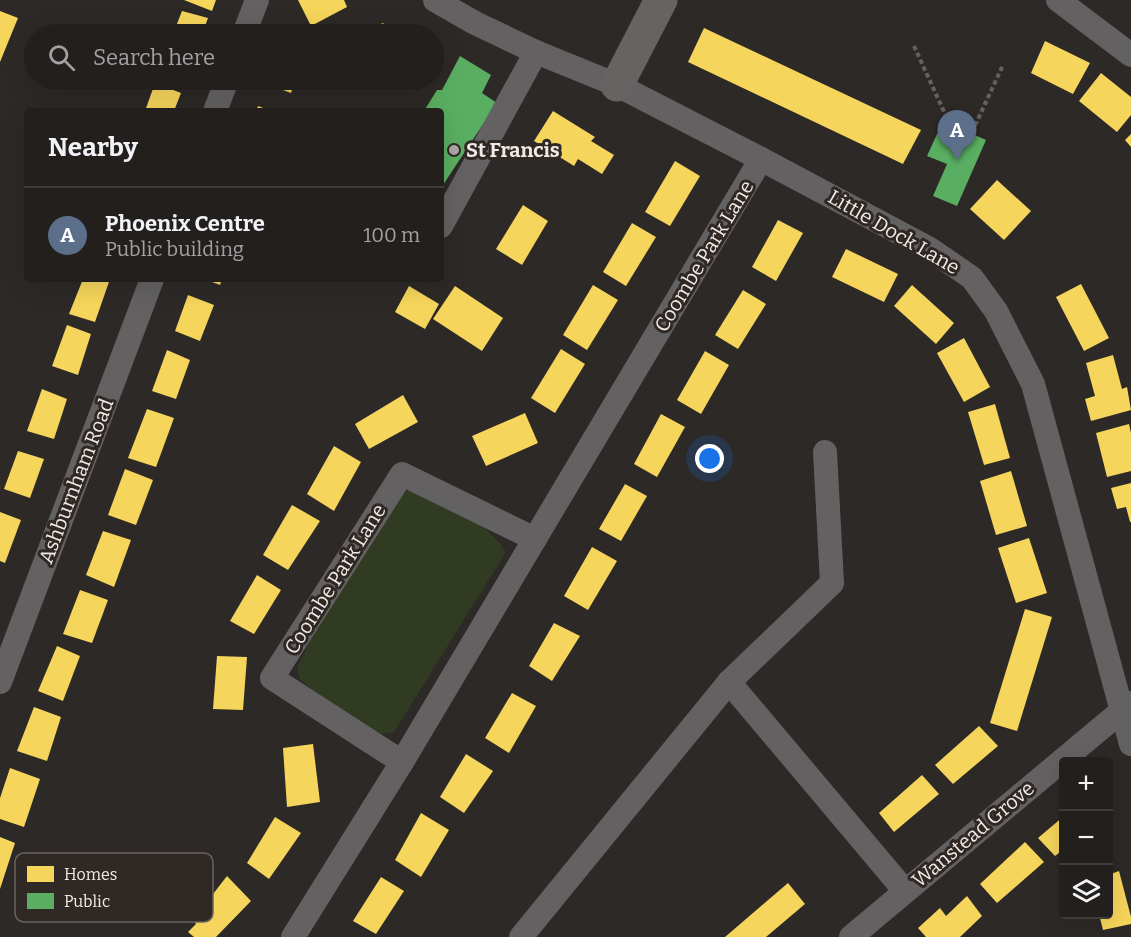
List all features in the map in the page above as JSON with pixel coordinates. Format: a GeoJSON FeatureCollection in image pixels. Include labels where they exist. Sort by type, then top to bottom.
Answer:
{"type":"FeatureCollection","features":[{"type":"Feature","properties":{"kind":"street"},"geometry":{"type":"LineString","coordinates":[[248,24],[257,0]]}},
{"type":"Feature","properties":{"kind":"street","name":"Little Dock Lane"},"geometry":{"type":"LineString","coordinates":[[435,0],[475,23],[616,85],[761,159],[930,249],[972,278],[996,311],[1033,384],[1127,706],[1131,744]]}},
{"type":"Feature","properties":{"kind":"street"},"geometry":{"type":"LineString","coordinates":[[616,85],[661,0]]}},
{"type":"Feature","properties":{"kind":"street"},"geometry":{"type":"LineString","coordinates":[[1058,0],[1131,55]]}},
{"type":"Feature","properties":{"kind":"street"},"geometry":{"type":"LineString","coordinates":[[444,221],[537,52]]}},
{"type":"Feature","properties":{"kind":"street"},"geometry":{"type":"LineString","coordinates":[[216,108],[223,90]]}},
{"type":"Feature","properties":{"kind":"street","name":"Coombe Park Lane"},"geometry":{"type":"LineString","coordinates":[[293,937],[402,762],[761,159]]}},
{"type":"Feature","properties":{"kind":"street","name":"Ashburnham Road"},"geometry":{"type":"LineString","coordinates":[[0,682],[151,282]]}},
{"type":"Feature","properties":{"kind":"street"},"geometry":{"type":"LineString","coordinates":[[521,937],[729,682],[832,583],[825,452]]}},
{"type":"Feature","properties":{"kind":"street","name":"Coombe Park Lane"},"geometry":{"type":"LineString","coordinates":[[402,762],[272,678],[402,474],[536,539]]}},
{"type":"Feature","properties":{"kind":"street"},"geometry":{"type":"LineString","coordinates":[[729,682],[905,891]]}},
{"type":"Feature","properties":{"kind":"street","name":"Wanstead Grove"},"geometry":{"type":"LineString","coordinates":[[850,937],[1127,706]]}},
{"type":"Feature","properties":{"kind":"path"},"geometry":{"type":"LineString","coordinates":[[914,46],[946,117],[973,130],[1002,65]]}},
{"type":"Feature","properties":{"kind":"green space"},"geometry":{"type":"Polygon","coordinates":[[[420,490],[479,523],[506,552],[394,732],[379,734],[325,702],[300,679],[297,668],[308,645],[391,505],[406,491],[420,490]]]}},
{"type":"Feature","properties":{"kind":"building: Homes"},"geometry":{"type":"Polygon","coordinates":[[[184,0],[216,0],[212,11],[184,0]]]}},
{"type":"Feature","properties":{"kind":"building: Homes"},"geometry":{"type":"Polygon","coordinates":[[[298,0],[344,0],[347,7],[315,24],[310,24],[298,0]]]}},
{"type":"Feature","properties":{"kind":"building: Homes"},"geometry":{"type":"Polygon","coordinates":[[[0,11],[18,18],[0,62],[0,11]]]}},
{"type":"Feature","properties":{"kind":"building: Homes"},"geometry":{"type":"Polygon","coordinates":[[[182,11],[208,18],[206,24],[177,24],[182,11]]]}},
{"type":"Feature","properties":{"kind":"building: Homes"},"geometry":{"type":"Polygon","coordinates":[[[704,28],[921,130],[903,164],[688,62],[704,28]]]}},
{"type":"Feature","properties":{"kind":"building: Homes"},"geometry":{"type":"Polygon","coordinates":[[[1045,41],[1090,63],[1073,94],[1031,73],[1045,41]]]}},
{"type":"Feature","properties":{"kind":"building: Homes"},"geometry":{"type":"Polygon","coordinates":[[[1101,73],[1131,97],[1131,115],[1117,132],[1079,101],[1101,73]]]}},
{"type":"Feature","properties":{"kind":"building: Homes"},"geometry":{"type":"Polygon","coordinates":[[[152,90],[173,90],[181,93],[175,108],[146,108],[152,90]]]}},
{"type":"Feature","properties":{"kind":"building: Homes"},"geometry":{"type":"Polygon","coordinates":[[[553,111],[595,137],[591,141],[614,155],[602,174],[578,159],[574,166],[534,141],[553,111]]]}},
{"type":"Feature","properties":{"kind":"building: Homes"},"geometry":{"type":"Polygon","coordinates":[[[1131,134],[1131,147],[1125,140],[1131,134]]]}},
{"type":"Feature","properties":{"kind":"building: Homes"},"geometry":{"type":"Polygon","coordinates":[[[675,161],[700,176],[670,226],[645,212],[675,161]]]}},
{"type":"Feature","properties":{"kind":"building: Homes"},"geometry":{"type":"Polygon","coordinates":[[[997,180],[1031,211],[1004,240],[970,209],[997,180]]]}},
{"type":"Feature","properties":{"kind":"building: Homes"},"geometry":{"type":"Polygon","coordinates":[[[523,205],[548,221],[522,265],[496,249],[523,205]]]}},
{"type":"Feature","properties":{"kind":"building: Homes"},"geometry":{"type":"Polygon","coordinates":[[[778,220],[803,233],[776,281],[752,267],[778,220]]]}},
{"type":"Feature","properties":{"kind":"building: Homes"},"geometry":{"type":"Polygon","coordinates":[[[632,223],[656,237],[626,286],[603,272],[632,223]]]}},
{"type":"Feature","properties":{"kind":"building: Homes"},"geometry":{"type":"Polygon","coordinates":[[[846,249],[898,274],[884,302],[832,277],[846,249]]]}},
{"type":"Feature","properties":{"kind":"building: Homes"},"geometry":{"type":"Polygon","coordinates":[[[82,282],[109,282],[95,322],[69,314],[82,282]]]}},
{"type":"Feature","properties":{"kind":"building: Homes"},"geometry":{"type":"Polygon","coordinates":[[[1081,284],[1109,338],[1084,351],[1056,297],[1081,284]]]}},
{"type":"Feature","properties":{"kind":"building: Homes"},"geometry":{"type":"Polygon","coordinates":[[[593,285],[618,300],[587,350],[563,335],[593,285]]]}},
{"type":"Feature","properties":{"kind":"building: Homes"},"geometry":{"type":"Polygon","coordinates":[[[912,285],[954,323],[936,344],[894,306],[912,285]]]}},
{"type":"Feature","properties":{"kind":"building: Homes"},"geometry":{"type":"Polygon","coordinates":[[[409,286],[439,304],[425,329],[395,312],[409,286]]]}},
{"type":"Feature","properties":{"kind":"building: Homes"},"geometry":{"type":"Polygon","coordinates":[[[455,286],[503,318],[482,351],[433,319],[455,286]]]}},
{"type":"Feature","properties":{"kind":"building: Homes"},"geometry":{"type":"Polygon","coordinates":[[[743,290],[766,304],[738,349],[715,335],[743,290]]]}},
{"type":"Feature","properties":{"kind":"building: Homes"},"geometry":{"type":"Polygon","coordinates":[[[188,295],[214,305],[200,341],[175,331],[188,295]]]}},
{"type":"Feature","properties":{"kind":"building: Homes"},"geometry":{"type":"Polygon","coordinates":[[[67,325],[91,334],[78,375],[52,366],[67,325]]]}},
{"type":"Feature","properties":{"kind":"building: Homes"},"geometry":{"type":"Polygon","coordinates":[[[964,338],[990,387],[964,402],[937,353],[964,338]]]}},
{"type":"Feature","properties":{"kind":"building: Homes"},"geometry":{"type":"Polygon","coordinates":[[[561,349],[585,364],[555,413],[531,398],[561,349]]]}},
{"type":"Feature","properties":{"kind":"building: Homes"},"geometry":{"type":"Polygon","coordinates":[[[167,350],[190,360],[176,399],[152,391],[167,350]]]}},
{"type":"Feature","properties":{"kind":"building: Homes"},"geometry":{"type":"Polygon","coordinates":[[[705,351],[729,365],[701,414],[677,400],[705,351]]]}},
{"type":"Feature","properties":{"kind":"building: Homes"},"geometry":{"type":"Polygon","coordinates":[[[1113,355],[1122,389],[1127,387],[1131,410],[1091,421],[1085,399],[1095,396],[1086,363],[1113,355]]]}},
{"type":"Feature","properties":{"kind":"building: Homes"},"geometry":{"type":"Polygon","coordinates":[[[42,389],[67,399],[54,439],[27,431],[42,389]]]}},
{"type":"Feature","properties":{"kind":"building: Homes"},"geometry":{"type":"Polygon","coordinates":[[[403,395],[418,422],[369,449],[355,424],[403,395]]]}},
{"type":"Feature","properties":{"kind":"building: Homes"},"geometry":{"type":"Polygon","coordinates":[[[995,404],[1010,458],[984,465],[968,412],[995,404]]]}},
{"type":"Feature","properties":{"kind":"building: Homes"},"geometry":{"type":"Polygon","coordinates":[[[147,409],[174,418],[156,467],[128,458],[147,409]]]}},
{"type":"Feature","properties":{"kind":"building: Homes"},"geometry":{"type":"Polygon","coordinates":[[[525,413],[538,443],[486,466],[472,436],[525,413]]]}},
{"type":"Feature","properties":{"kind":"building: Homes"},"geometry":{"type":"Polygon","coordinates":[[[661,414],[685,427],[657,477],[634,464],[661,414]]]}},
{"type":"Feature","properties":{"kind":"building: Homes"},"geometry":{"type":"Polygon","coordinates":[[[1129,424],[1131,471],[1107,477],[1096,433],[1129,424]]]}},
{"type":"Feature","properties":{"kind":"building: Homes"},"geometry":{"type":"Polygon","coordinates":[[[334,446],[361,462],[334,511],[307,494],[334,446]]]}},
{"type":"Feature","properties":{"kind":"building: Homes"},"geometry":{"type":"Polygon","coordinates":[[[18,451],[44,459],[30,498],[4,489],[18,451]]]}},
{"type":"Feature","properties":{"kind":"building: Homes"},"geometry":{"type":"Polygon","coordinates":[[[125,469],[153,480],[136,525],[108,515],[125,469]]]}},
{"type":"Feature","properties":{"kind":"building: Homes"},"geometry":{"type":"Polygon","coordinates":[[[1011,471],[1027,526],[996,535],[980,481],[1011,471]]]}},
{"type":"Feature","properties":{"kind":"building: Homes"},"geometry":{"type":"Polygon","coordinates":[[[1131,483],[1130,522],[1126,507],[1117,509],[1111,488],[1131,483]]]}},
{"type":"Feature","properties":{"kind":"building: Homes"},"geometry":{"type":"Polygon","coordinates":[[[625,484],[647,496],[621,541],[599,529],[625,484]]]}},
{"type":"Feature","properties":{"kind":"building: Homes"},"geometry":{"type":"Polygon","coordinates":[[[292,505],[320,521],[288,570],[263,555],[292,505]]]}},
{"type":"Feature","properties":{"kind":"building: Homes"},"geometry":{"type":"Polygon","coordinates":[[[0,512],[21,520],[5,563],[0,561],[0,512]]]}},
{"type":"Feature","properties":{"kind":"building: Homes"},"geometry":{"type":"Polygon","coordinates":[[[103,531],[131,540],[114,587],[86,575],[103,531]]]}},
{"type":"Feature","properties":{"kind":"building: Homes"},"geometry":{"type":"Polygon","coordinates":[[[1029,538],[1047,593],[1016,603],[998,548],[1029,538]]]}},
{"type":"Feature","properties":{"kind":"building: Homes"},"geometry":{"type":"Polygon","coordinates":[[[592,547],[617,561],[588,610],[564,596],[592,547]]]}},
{"type":"Feature","properties":{"kind":"building: Homes"},"geometry":{"type":"Polygon","coordinates":[[[257,575],[281,590],[254,634],[230,621],[257,575]]]}},
{"type":"Feature","properties":{"kind":"building: Homes"},"geometry":{"type":"Polygon","coordinates":[[[80,590],[108,600],[92,643],[63,634],[80,590]]]}},
{"type":"Feature","properties":{"kind":"building: Homes"},"geometry":{"type":"Polygon","coordinates":[[[1025,609],[1052,617],[1017,731],[990,723],[1025,609]]]}},
{"type":"Feature","properties":{"kind":"building: Homes"},"geometry":{"type":"Polygon","coordinates":[[[554,623],[580,636],[552,681],[529,666],[554,623]]]}},
{"type":"Feature","properties":{"kind":"building: Homes"},"geometry":{"type":"Polygon","coordinates":[[[57,646],[80,656],[63,701],[38,691],[57,646]]]}},
{"type":"Feature","properties":{"kind":"building: Homes"},"geometry":{"type":"Polygon","coordinates":[[[217,656],[247,657],[243,710],[213,709],[217,656]]]}},
{"type":"Feature","properties":{"kind":"building: Homes"},"geometry":{"type":"Polygon","coordinates":[[[512,693],[536,706],[509,753],[485,738],[512,693]]]}},
{"type":"Feature","properties":{"kind":"building: Homes"},"geometry":{"type":"Polygon","coordinates":[[[34,707],[61,717],[47,761],[17,751],[34,707]]]}},
{"type":"Feature","properties":{"kind":"building: Homes"},"geometry":{"type":"Polygon","coordinates":[[[979,726],[998,746],[953,784],[935,765],[979,726]]]}},
{"type":"Feature","properties":{"kind":"building: Homes"},"geometry":{"type":"Polygon","coordinates":[[[313,744],[320,802],[287,807],[283,748],[313,744]]]}},
{"type":"Feature","properties":{"kind":"building: Homes"},"geometry":{"type":"Polygon","coordinates":[[[466,754],[493,771],[464,813],[440,797],[466,754]]]}},
{"type":"Feature","properties":{"kind":"building: Homes"},"geometry":{"type":"Polygon","coordinates":[[[10,768],[40,779],[24,827],[0,819],[0,798],[10,768]]]}},
{"type":"Feature","properties":{"kind":"building: Homes"},"geometry":{"type":"Polygon","coordinates":[[[922,775],[939,794],[894,832],[879,813],[922,775]]]}},
{"type":"Feature","properties":{"kind":"building: Homes"},"geometry":{"type":"Polygon","coordinates":[[[421,813],[449,830],[421,877],[395,860],[421,813]]]}},
{"type":"Feature","properties":{"kind":"building: Homes"},"geometry":{"type":"Polygon","coordinates":[[[275,817],[301,833],[269,879],[247,863],[275,817]]]}},
{"type":"Feature","properties":{"kind":"building: Homes"},"geometry":{"type":"Polygon","coordinates":[[[1059,820],[1059,853],[1055,856],[1038,838],[1059,820]]]}},
{"type":"Feature","properties":{"kind":"building: Homes"},"geometry":{"type":"Polygon","coordinates":[[[0,837],[15,843],[0,889],[0,837]]]}},
{"type":"Feature","properties":{"kind":"building: Homes"},"geometry":{"type":"Polygon","coordinates":[[[1025,842],[1044,862],[997,903],[980,884],[1025,842]]]}},
{"type":"Feature","properties":{"kind":"building: Homes"},"geometry":{"type":"Polygon","coordinates":[[[1119,871],[1131,924],[1103,930],[1100,919],[1113,919],[1113,873],[1119,871]]]}},
{"type":"Feature","properties":{"kind":"building: Homes"},"geometry":{"type":"Polygon","coordinates":[[[227,876],[251,901],[216,937],[194,937],[188,932],[196,924],[194,922],[213,922],[213,894],[227,876]]]}},
{"type":"Feature","properties":{"kind":"building: Homes"},"geometry":{"type":"Polygon","coordinates":[[[381,877],[404,891],[376,934],[353,921],[381,877]]]}},
{"type":"Feature","properties":{"kind":"building: Homes"},"geometry":{"type":"Polygon","coordinates":[[[788,883],[805,904],[766,937],[725,937],[788,883]]]}},
{"type":"Feature","properties":{"kind":"building: Homes"},"geometry":{"type":"Polygon","coordinates":[[[967,896],[982,916],[960,937],[926,937],[918,928],[940,908],[946,916],[967,896]]]}},
{"type":"Feature","properties":{"kind":"building: Public","name":"St Francis"},"geometry":{"type":"Polygon","coordinates":[[[460,56],[491,75],[482,93],[497,103],[444,183],[444,108],[426,108],[437,90],[444,90],[460,56]]]}},
{"type":"Feature","properties":{"kind":"building: Public"},"geometry":{"type":"Polygon","coordinates":[[[943,121],[986,140],[957,206],[933,196],[947,164],[927,156],[943,121]]]}},
{"type":"Feature","properties":{"kind":"place","name":"St Francis"},"geometry":{"type":"Point","coordinates":[454,150]}},
{"type":"Feature","properties":{"kind":"place","name":"Phoenix Centre"},"geometry":{"type":"Point","coordinates":[957,160]}}]}
